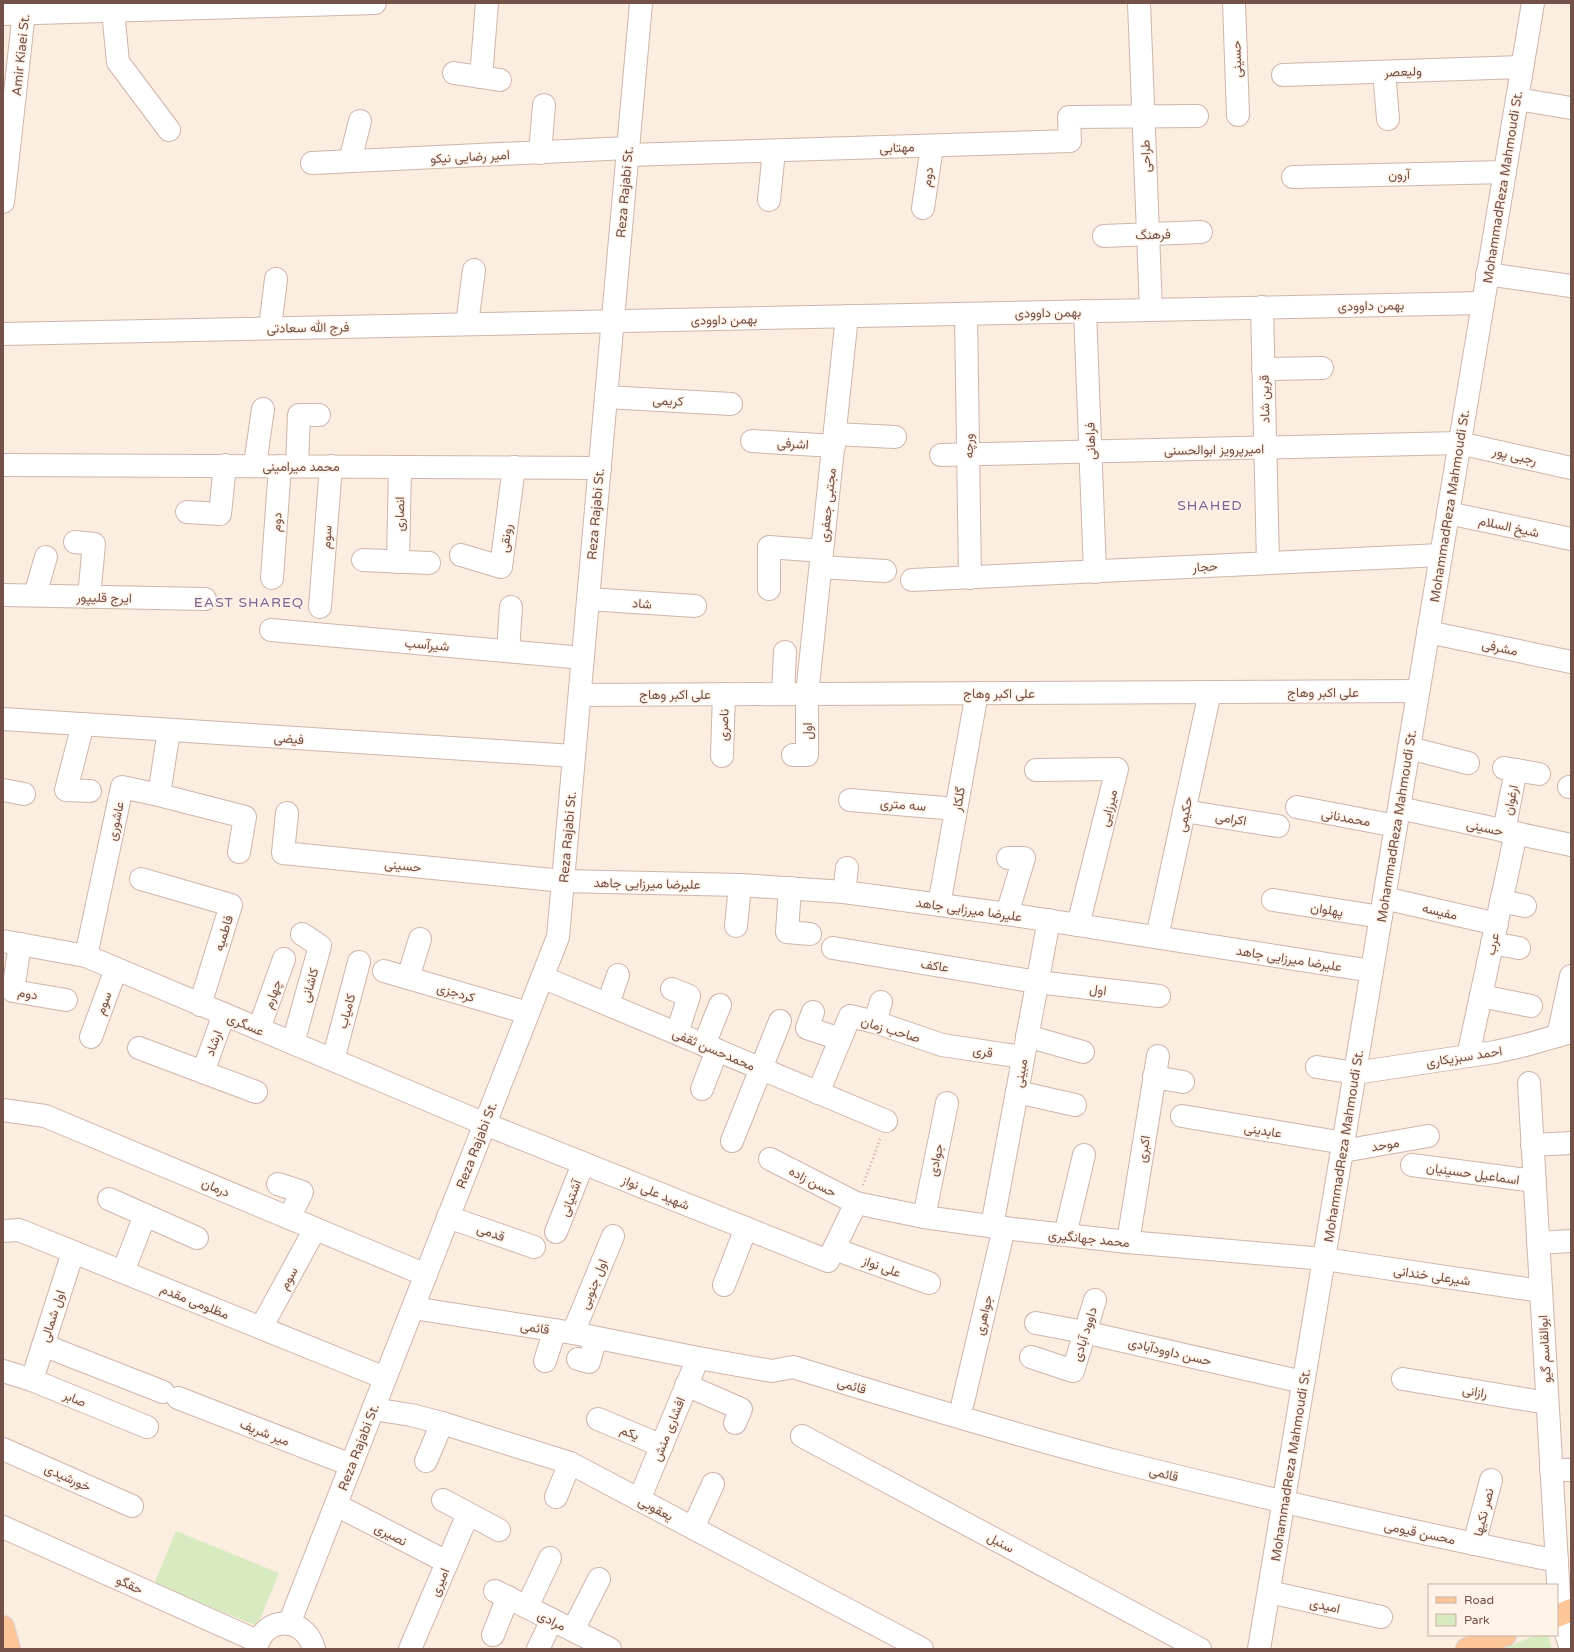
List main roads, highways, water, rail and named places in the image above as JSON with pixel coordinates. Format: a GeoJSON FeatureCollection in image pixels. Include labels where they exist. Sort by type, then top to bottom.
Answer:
{"type":"FeatureCollection","features":[{"type":"Feature","properties":{"kind":"main road"},"geometry":{"type":"LineString","coordinates":[[3,1627],[9,1649]]}},
{"type":"Feature","properties":{"kind":"main road"},"geometry":{"type":"LineString","coordinates":[[1467,1649],[1502,1636]]}},
{"type":"Feature","properties":{"kind":"district","name":"SHAHED"},"geometry":{"type":"Point","coordinates":[1210,505]}},
{"type":"Feature","properties":{"kind":"district","name":"EAST SHAREQ"},"geometry":{"type":"Point","coordinates":[249,602]}}]}
